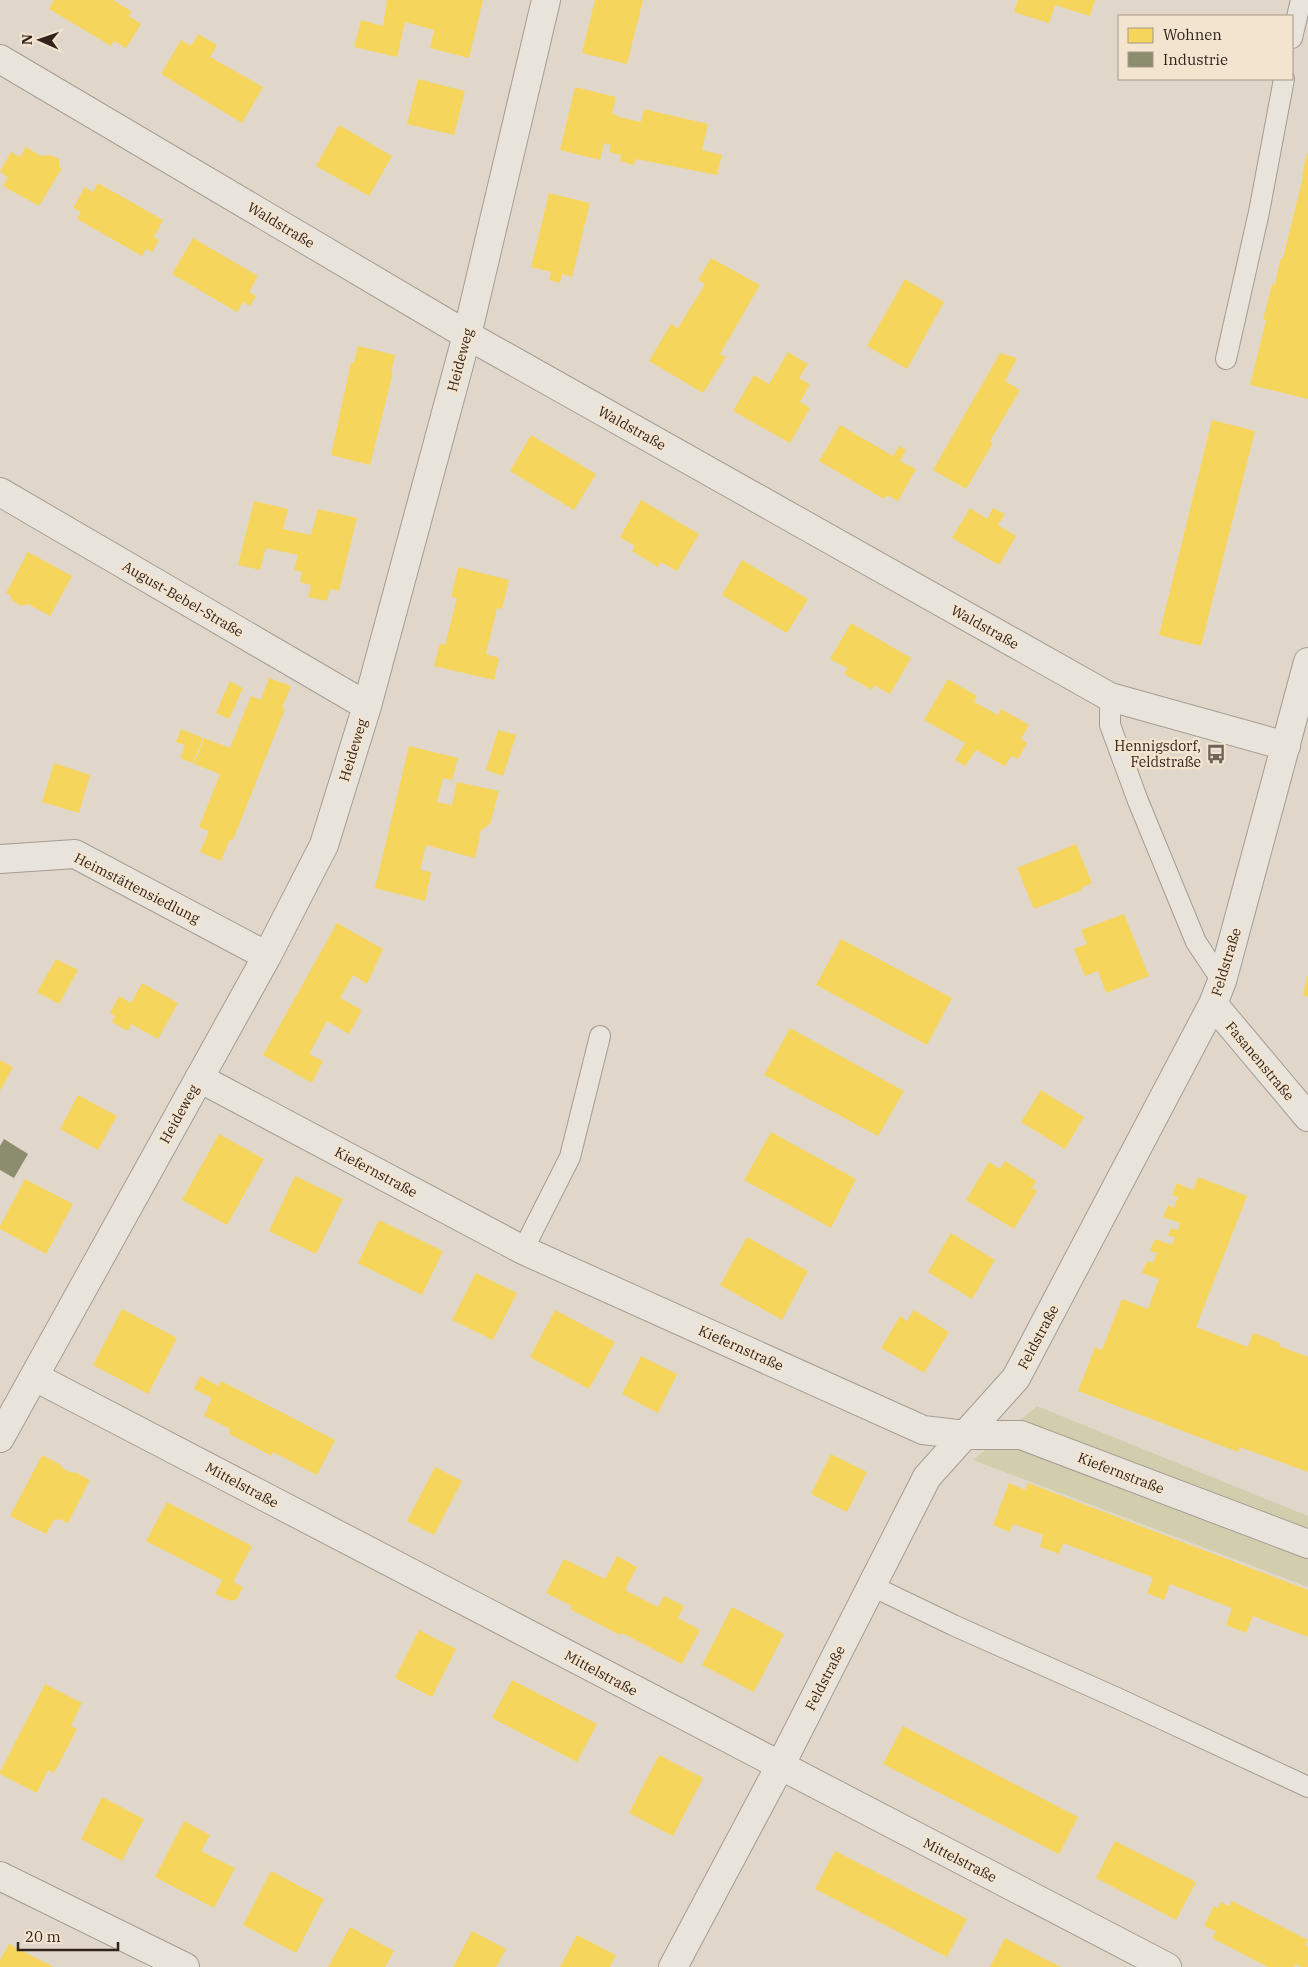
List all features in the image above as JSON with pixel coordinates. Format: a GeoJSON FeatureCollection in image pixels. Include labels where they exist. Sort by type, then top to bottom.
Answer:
{"type":"FeatureCollection","features":[{"type":"Feature","properties":{"kind":"street","name":"Heideweg"},"geometry":{"type":"LineString","coordinates":[[0,1437],[267,956],[324,844],[367,706],[467,335],[546,0]]}},
{"type":"Feature","properties":{"kind":"street","name":"Waldstraße"},"geometry":{"type":"LineString","coordinates":[[0,59],[467,335],[1110,697],[1286,746]]}},
{"type":"Feature","properties":{"kind":"street","name":"August-Bebel-Straße"},"geometry":{"type":"LineString","coordinates":[[0,492],[367,706]]}},
{"type":"Feature","properties":{"kind":"street","name":"Feldstraße"},"geometry":{"type":"LineString","coordinates":[[673,1967],[780,1766],[927,1477],[1016,1378],[1217,993],[1308,662]]}},
{"type":"Feature","properties":{"kind":"street","name":"Heimstättensiedlung"},"geometry":{"type":"LineString","coordinates":[[0,859],[76,854],[267,956]]}},
{"type":"Feature","properties":{"kind":"street","name":"Fasanenstraße"},"geometry":{"type":"LineString","coordinates":[[1217,993],[1308,1117]]}},
{"type":"Feature","properties":{"kind":"street","name":"Kiefernstraße"},"geometry":{"type":"LineString","coordinates":[[199,1078],[523,1250],[923,1430],[965,1435],[1021,1435],[1308,1544]]}},
{"type":"Feature","properties":{"kind":"street","name":"Mittelstraße"},"geometry":{"type":"LineString","coordinates":[[35,1377],[1167,1967]]}},
{"type":"Feature","properties":{"kind":"street"},"geometry":{"type":"LineString","coordinates":[[0,1876],[185,1967]]}},
{"type":"Feature","properties":{"kind":"lane"},"geometry":{"type":"LineString","coordinates":[[1293,34],[1301,0]]}},
{"type":"Feature","properties":{"kind":"lane"},"geometry":{"type":"LineString","coordinates":[[1226,359],[1259,212],[1284,80]]}},
{"type":"Feature","properties":{"kind":"lane"},"geometry":{"type":"LineString","coordinates":[[1110,697],[1110,724],[1138,801],[1217,993]]}},
{"type":"Feature","properties":{"kind":"lane"},"geometry":{"type":"LineString","coordinates":[[523,1250],[570,1157],[600,1036]]}},
{"type":"Feature","properties":{"kind":"lane"},"geometry":{"type":"LineString","coordinates":[[872,1586],[1308,1787]]}},
{"type":"Feature","properties":{"kind":"shaded area"},"geometry":{"type":"Polygon","coordinates":[[[1037,1406],[1308,1516],[1308,1587],[973,1460],[1037,1406]]]}},
{"type":"Feature","properties":{"kind":"building: Wohnen"},"geometry":{"type":"Polygon","coordinates":[[[54,0],[113,0],[131,11],[129,16],[141,24],[126,48],[114,41],[111,46],[49,9],[54,0]]]}},
{"type":"Feature","properties":{"kind":"building: Wohnen"},"geometry":{"type":"Polygon","coordinates":[[[387,0],[483,0],[469,58],[430,48],[434,30],[405,22],[397,57],[354,47],[361,20],[383,26],[387,0]]]}},
{"type":"Feature","properties":{"kind":"building: Wohnen"},"geometry":{"type":"Polygon","coordinates":[[[595,0],[643,0],[627,64],[582,53],[595,0]]]}},
{"type":"Feature","properties":{"kind":"building: Wohnen"},"geometry":{"type":"Polygon","coordinates":[[[1018,0],[1095,0],[1090,16],[1055,5],[1049,23],[1014,12],[1018,0]]]}},
{"type":"Feature","properties":{"kind":"building: Wohnen"},"geometry":{"type":"Polygon","coordinates":[[[198,34],[217,45],[210,57],[263,87],[242,123],[161,74],[181,40],[191,46],[198,34]]]}},
{"type":"Feature","properties":{"kind":"building: Wohnen"},"geometry":{"type":"Polygon","coordinates":[[[418,79],[465,91],[454,135],[407,124],[418,79]]]}},
{"type":"Feature","properties":{"kind":"building: Wohnen"},"geometry":{"type":"Polygon","coordinates":[[[575,87],[616,97],[612,113],[619,117],[641,122],[644,109],[708,124],[702,150],[722,155],[717,175],[636,159],[634,165],[620,161],[621,155],[609,152],[611,145],[604,143],[600,160],[560,150],[575,87]]]}},
{"type":"Feature","properties":{"kind":"building: Wohnen"},"geometry":{"type":"Polygon","coordinates":[[[339,125],[392,156],[369,196],[316,166],[339,125]]]}},
{"type":"Feature","properties":{"kind":"building: Wohnen"},"geometry":{"type":"Polygon","coordinates":[[[26,147],[41,156],[50,155],[59,159],[59,167],[62,168],[39,206],[3,186],[8,178],[0,171],[11,152],[20,157],[26,147]]]}},
{"type":"Feature","properties":{"kind":"building: Wohnen"},"geometry":{"type":"Polygon","coordinates":[[[1307,153],[1308,399],[1250,385],[1266,320],[1263,320],[1272,284],[1275,285],[1280,260],[1283,258],[1307,153]]]}},
{"type":"Feature","properties":{"kind":"building: Wohnen"},"geometry":{"type":"Polygon","coordinates":[[[98,183],[163,220],[154,237],[159,240],[152,252],[146,249],[142,256],[77,219],[81,212],[73,208],[85,187],[93,192],[98,183]]]}},
{"type":"Feature","properties":{"kind":"building: Wohnen"},"geometry":{"type":"Polygon","coordinates":[[[549,193],[590,203],[572,277],[562,274],[560,283],[549,280],[551,272],[531,267],[549,193]]]}},
{"type":"Feature","properties":{"kind":"building: Wohnen"},"geometry":{"type":"Polygon","coordinates":[[[193,238],[258,276],[249,292],[256,296],[250,306],[243,302],[237,312],[172,274],[193,238]]]}},
{"type":"Feature","properties":{"kind":"building: Wohnen"},"geometry":{"type":"Polygon","coordinates":[[[711,258],[760,285],[720,354],[726,357],[703,393],[649,361],[671,324],[678,328],[705,284],[698,280],[711,258]]]}},
{"type":"Feature","properties":{"kind":"building: Wohnen"},"geometry":{"type":"Polygon","coordinates":[[[905,279],[944,302],[907,369],[867,346],[905,279]]]}},
{"type":"Feature","properties":{"kind":"building: Wohnen"},"geometry":{"type":"Polygon","coordinates":[[[358,346],[395,355],[391,372],[393,372],[370,465],[331,455],[351,362],[354,363],[358,346]]]}},
{"type":"Feature","properties":{"kind":"building: Wohnen"},"geometry":{"type":"Polygon","coordinates":[[[788,352],[808,364],[799,378],[810,384],[800,402],[810,408],[790,443],[733,411],[754,375],[769,384],[788,352]]]}},
{"type":"Feature","properties":{"kind":"building: Wohnen"},"geometry":{"type":"Polygon","coordinates":[[[1000,353],[1017,358],[1005,381],[1020,390],[990,441],[993,443],[966,489],[933,470],[1000,353]]]}},
{"type":"Feature","properties":{"kind":"building: Wohnen"},"geometry":{"type":"Polygon","coordinates":[[[1212,420],[1255,431],[1201,646],[1159,635],[1212,420]]]}},
{"type":"Feature","properties":{"kind":"building: Wohnen"},"geometry":{"type":"Polygon","coordinates":[[[840,425],[893,456],[899,446],[906,450],[900,461],[916,469],[898,501],[887,495],[884,499],[819,461],[840,425]]]}},
{"type":"Feature","properties":{"kind":"building: Wohnen"},"geometry":{"type":"Polygon","coordinates":[[[531,435],[596,474],[574,510],[510,471],[531,435]]]}},
{"type":"Feature","properties":{"kind":"building: Wohnen"},"geometry":{"type":"Polygon","coordinates":[[[641,500],[699,534],[677,571],[661,562],[658,567],[632,551],[635,546],[620,537],[641,500]]]}},
{"type":"Feature","properties":{"kind":"building: Wohnen"},"geometry":{"type":"Polygon","coordinates":[[[254,501],[288,509],[283,529],[311,535],[318,509],[357,518],[339,591],[330,589],[327,601],[308,597],[311,585],[300,582],[302,572],[294,570],[298,555],[266,548],[260,570],[238,565],[254,501]]]}},
{"type":"Feature","properties":{"kind":"building: Wohnen"},"geometry":{"type":"Polygon","coordinates":[[[970,508],[987,519],[993,508],[1005,514],[998,525],[1016,536],[999,565],[952,538],[970,508]]]}},
{"type":"Feature","properties":{"kind":"building: Wohnen"},"geometry":{"type":"Polygon","coordinates":[[[28,552],[72,576],[50,616],[28,604],[21,606],[6,593],[28,552]]]}},
{"type":"Feature","properties":{"kind":"building: Wohnen"},"geometry":{"type":"Polygon","coordinates":[[[742,560],[808,599],[787,633],[722,595],[742,560]]]}},
{"type":"Feature","properties":{"kind":"building: Wohnen"},"geometry":{"type":"Polygon","coordinates":[[[458,567],[509,580],[502,609],[497,608],[486,654],[499,658],[494,680],[434,666],[440,644],[445,645],[457,598],[451,597],[458,567]]]}},
{"type":"Feature","properties":{"kind":"building: Wohnen"},"geometry":{"type":"Polygon","coordinates":[[[851,623],[911,658],[890,694],[874,685],[872,690],[844,674],[847,668],[830,659],[851,623]]]}},
{"type":"Feature","properties":{"kind":"building: Wohnen"},"geometry":{"type":"Polygon","coordinates":[[[269,678],[291,686],[282,708],[285,709],[233,840],[230,839],[221,861],[200,852],[209,831],[199,827],[220,774],[194,764],[204,738],[230,748],[251,696],[261,700],[269,678]]]}},
{"type":"Feature","properties":{"kind":"building: Wohnen"},"geometry":{"type":"Polygon","coordinates":[[[948,679],[977,696],[974,702],[998,715],[1001,709],[1029,725],[1021,739],[1027,743],[1018,759],[1011,756],[1005,766],[976,750],[965,766],[955,760],[965,743],[924,720],[948,679]]]}},
{"type":"Feature","properties":{"kind":"building: Wohnen"},"geometry":{"type":"Polygon","coordinates":[[[230,681],[243,688],[229,719],[216,713],[230,681]]]}},
{"type":"Feature","properties":{"kind":"building: Wohnen"},"geometry":{"type":"Polygon","coordinates":[[[181,729],[203,738],[193,763],[180,758],[185,745],[176,742],[181,729]]]}},
{"type":"Feature","properties":{"kind":"building: Wohnen"},"geometry":{"type":"Polygon","coordinates":[[[498,730],[516,735],[503,776],[486,770],[498,730]]]}},
{"type":"Feature","properties":{"kind":"building: Wohnen"},"geometry":{"type":"Polygon","coordinates":[[[409,746],[458,758],[452,780],[443,778],[437,802],[452,805],[457,782],[499,791],[490,824],[481,830],[475,858],[426,845],[420,870],[431,872],[425,901],[375,888],[409,746]]]}},
{"type":"Feature","properties":{"kind":"building: Wohnen"},"geometry":{"type":"Polygon","coordinates":[[[54,763],[90,775],[79,813],[42,802],[54,763]]]}},
{"type":"Feature","properties":{"kind":"building: Wohnen"},"geometry":{"type":"Polygon","coordinates":[[[1076,844],[1092,883],[1081,888],[1082,890],[1034,909],[1017,868],[1076,844]]]}},
{"type":"Feature","properties":{"kind":"building: Wohnen"},"geometry":{"type":"Polygon","coordinates":[[[1124,914],[1149,976],[1106,993],[1098,971],[1085,976],[1074,949],[1087,944],[1081,930],[1124,914]]]}},
{"type":"Feature","properties":{"kind":"building: Wohnen"},"geometry":{"type":"Polygon","coordinates":[[[337,923],[383,949],[367,984],[353,975],[340,998],[362,1010],[349,1034],[327,1021],[309,1054],[323,1061],[312,1083],[263,1055],[337,923]]]}},
{"type":"Feature","properties":{"kind":"building: Wohnen"},"geometry":{"type":"Polygon","coordinates":[[[841,939],[952,998],[927,1045],[816,985],[841,939]]]}},
{"type":"Feature","properties":{"kind":"building: Wohnen"},"geometry":{"type":"Polygon","coordinates":[[[56,959],[78,970],[59,1004],[37,992],[56,959]]]}},
{"type":"Feature","properties":{"kind":"building: Wohnen"},"geometry":{"type":"Polygon","coordinates":[[[1308,976],[1308,997],[1303,995],[1308,976]]]}},
{"type":"Feature","properties":{"kind":"building: Wohnen"},"geometry":{"type":"Polygon","coordinates":[[[142,983],[178,1003],[158,1039],[131,1024],[128,1031],[112,1022],[115,1016],[110,1013],[119,996],[131,1003],[142,983]]]}},
{"type":"Feature","properties":{"kind":"building: Wohnen"},"geometry":{"type":"Polygon","coordinates":[[[790,1028],[904,1091],[878,1136],[764,1075],[790,1028]]]}},
{"type":"Feature","properties":{"kind":"building: Wohnen"},"geometry":{"type":"Polygon","coordinates":[[[0,1060],[13,1067],[0,1091],[0,1060]]]}},
{"type":"Feature","properties":{"kind":"building: Wohnen"},"geometry":{"type":"Polygon","coordinates":[[[1041,1090],[1084,1117],[1065,1149],[1021,1122],[1041,1090]]]}},
{"type":"Feature","properties":{"kind":"building: Wohnen"},"geometry":{"type":"Polygon","coordinates":[[[78,1095],[117,1116],[98,1150],[60,1129],[78,1095]]]}},
{"type":"Feature","properties":{"kind":"building: Wohnen"},"geometry":{"type":"Polygon","coordinates":[[[771,1132],[856,1179],[831,1228],[744,1180],[771,1132]]]}},
{"type":"Feature","properties":{"kind":"building: Wohnen"},"geometry":{"type":"Polygon","coordinates":[[[219,1134],[264,1159],[227,1225],[182,1200],[219,1134]]]}},
{"type":"Feature","properties":{"kind":"building: Wohnen"},"geometry":{"type":"Polygon","coordinates":[[[1005,1161],[1036,1181],[1032,1188],[1037,1191],[1014,1229],[966,1200],[989,1162],[1000,1169],[1005,1161]]]}},
{"type":"Feature","properties":{"kind":"building: Wohnen"},"geometry":{"type":"Polygon","coordinates":[[[295,1176],[343,1199],[316,1254],[269,1231],[295,1176]]]}},
{"type":"Feature","properties":{"kind":"building: Wohnen"},"geometry":{"type":"Polygon","coordinates":[[[1198,1177],[1247,1196],[1196,1327],[1248,1347],[1253,1333],[1280,1343],[1279,1346],[1308,1357],[1308,1472],[1240,1447],[1238,1452],[1078,1391],[1095,1347],[1102,1350],[1122,1299],[1148,1309],[1159,1279],[1142,1273],[1147,1261],[1153,1263],[1157,1253],[1150,1251],[1155,1239],[1172,1245],[1175,1238],[1168,1235],[1171,1228],[1178,1230],[1180,1223],[1163,1217],[1168,1205],[1174,1208],[1178,1197],[1172,1195],[1177,1183],[1193,1190],[1198,1177]]]}},
{"type":"Feature","properties":{"kind":"building: Wohnen"},"geometry":{"type":"Polygon","coordinates":[[[25,1179],[73,1204],[46,1254],[0,1229],[25,1179]]]}},
{"type":"Feature","properties":{"kind":"building: Wohnen"},"geometry":{"type":"Polygon","coordinates":[[[379,1220],[443,1251],[422,1295],[358,1263],[379,1220]]]}},
{"type":"Feature","properties":{"kind":"building: Wohnen"},"geometry":{"type":"Polygon","coordinates":[[[951,1233],[995,1260],[972,1299],[928,1272],[951,1233]]]}},
{"type":"Feature","properties":{"kind":"building: Wohnen"},"geometry":{"type":"Polygon","coordinates":[[[747,1237],[808,1271],[782,1320],[720,1285],[747,1237]]]}},
{"type":"Feature","properties":{"kind":"building: Wohnen"},"geometry":{"type":"Polygon","coordinates":[[[476,1273],[517,1293],[493,1340],[452,1320],[476,1273]]]}},
{"type":"Feature","properties":{"kind":"building: Wohnen"},"geometry":{"type":"Polygon","coordinates":[[[122,1309],[177,1338],[148,1394],[93,1365],[122,1309]]]}},
{"type":"Feature","properties":{"kind":"building: Wohnen"},"geometry":{"type":"Polygon","coordinates":[[[555,1310],[615,1342],[589,1389],[530,1357],[555,1310]]]}},
{"type":"Feature","properties":{"kind":"building: Wohnen"},"geometry":{"type":"Polygon","coordinates":[[[914,1310],[949,1332],[924,1373],[881,1348],[900,1316],[907,1321],[914,1310]]]}},
{"type":"Feature","properties":{"kind":"building: Wohnen"},"geometry":{"type":"Polygon","coordinates":[[[641,1356],[677,1374],[658,1413],[622,1394],[641,1356]]]}},
{"type":"Feature","properties":{"kind":"building: Wohnen"},"geometry":{"type":"Polygon","coordinates":[[[200,1376],[219,1386],[221,1381],[335,1440],[317,1475],[273,1452],[272,1456],[229,1434],[230,1429],[204,1416],[212,1398],[194,1389],[200,1376]]]}},
{"type":"Feature","properties":{"kind":"building: Wohnen"},"geometry":{"type":"Polygon","coordinates":[[[831,1454],[867,1472],[847,1512],[811,1494],[831,1454]]]}},
{"type":"Feature","properties":{"kind":"building: Wohnen"},"geometry":{"type":"Polygon","coordinates":[[[42,1455],[61,1465],[62,1468],[90,1480],[68,1523],[59,1519],[54,1520],[46,1534],[10,1516],[42,1455]]]}},
{"type":"Feature","properties":{"kind":"building: Wohnen"},"geometry":{"type":"Polygon","coordinates":[[[435,1467],[462,1481],[434,1535],[407,1521],[435,1467]]]}},
{"type":"Feature","properties":{"kind":"building: Wohnen"},"geometry":{"type":"Polygon","coordinates":[[[1009,1483],[1025,1490],[1028,1483],[1308,1590],[1308,1637],[1253,1616],[1246,1633],[1226,1625],[1232,1608],[1170,1584],[1164,1600],[1147,1593],[1153,1578],[1149,1576],[1063,1543],[1059,1554],[1040,1547],[1043,1535],[1013,1524],[1010,1532],[993,1525],[1009,1483]]]}},
{"type":"Feature","properties":{"kind":"building: Wohnen"},"geometry":{"type":"Polygon","coordinates":[[[167,1502],[252,1546],[233,1582],[243,1587],[237,1599],[230,1601],[215,1594],[222,1580],[146,1541],[167,1502]]]}},
{"type":"Feature","properties":{"kind":"building: Wohnen"},"geometry":{"type":"Polygon","coordinates":[[[617,1556],[637,1567],[625,1590],[658,1607],[664,1596],[684,1606],[678,1618],[700,1630],[682,1664],[570,1609],[572,1606],[546,1593],[564,1559],[605,1579],[617,1556]]]}},
{"type":"Feature","properties":{"kind":"building: Wohnen"},"geometry":{"type":"Polygon","coordinates":[[[732,1607],[784,1634],[754,1692],[702,1665],[732,1607]]]}},
{"type":"Feature","properties":{"kind":"building: Wohnen"},"geometry":{"type":"Polygon","coordinates":[[[419,1630],[456,1649],[432,1697],[395,1678],[419,1630]]]}},
{"type":"Feature","properties":{"kind":"building: Wohnen"},"geometry":{"type":"Polygon","coordinates":[[[512,1680],[597,1724],[577,1762],[492,1718],[512,1680]]]}},
{"type":"Feature","properties":{"kind":"building: Wohnen"},"geometry":{"type":"Polygon","coordinates":[[[45,1684],[82,1703],[71,1726],[77,1729],[54,1773],[48,1770],[37,1793],[0,1774],[0,1772],[45,1684]]]}},
{"type":"Feature","properties":{"kind":"building: Wohnen"},"geometry":{"type":"Polygon","coordinates":[[[903,1726],[1078,1817],[1059,1854],[883,1764],[903,1726]]]}},
{"type":"Feature","properties":{"kind":"building: Wohnen"},"geometry":{"type":"Polygon","coordinates":[[[659,1755],[703,1778],[673,1836],[629,1813],[659,1755]]]}},
{"type":"Feature","properties":{"kind":"building: Wohnen"},"geometry":{"type":"Polygon","coordinates":[[[102,1797],[144,1819],[122,1861],[81,1839],[102,1797]]]}},
{"type":"Feature","properties":{"kind":"building: Wohnen"},"geometry":{"type":"Polygon","coordinates":[[[184,1821],[210,1835],[201,1851],[235,1868],[214,1908],[155,1877],[184,1821]]]}},
{"type":"Feature","properties":{"kind":"building: Wohnen"},"geometry":{"type":"Polygon","coordinates":[[[1115,1841],[1196,1882],[1176,1920],[1096,1878],[1115,1841]]]}},
{"type":"Feature","properties":{"kind":"building: Wohnen"},"geometry":{"type":"Polygon","coordinates":[[[835,1851],[967,1919],[947,1957],[815,1889],[835,1851]]]}},
{"type":"Feature","properties":{"kind":"building: Wohnen"},"geometry":{"type":"Polygon","coordinates":[[[271,1871],[324,1899],[296,1953],[243,1925],[271,1871]]]}},
{"type":"Feature","properties":{"kind":"building: Wohnen"},"geometry":{"type":"Polygon","coordinates":[[[1232,1901],[1308,1940],[1305,1945],[1308,1947],[1308,1967],[1301,1967],[1296,1964],[1294,1967],[1268,1967],[1212,1938],[1216,1931],[1204,1926],[1214,1906],[1218,1908],[1221,1902],[1229,1906],[1232,1901]]]}},
{"type":"Feature","properties":{"kind":"building: Wohnen"},"geometry":{"type":"Polygon","coordinates":[[[350,1927],[394,1951],[385,1967],[328,1967],[350,1927]]]}},
{"type":"Feature","properties":{"kind":"building: Wohnen"},"geometry":{"type":"Polygon","coordinates":[[[472,1931],[506,1949],[496,1967],[453,1967],[472,1931]]]}},
{"type":"Feature","properties":{"kind":"building: Wohnen"},"geometry":{"type":"Polygon","coordinates":[[[577,1935],[616,1955],[610,1967],[560,1967],[577,1935]]]}},
{"type":"Feature","properties":{"kind":"building: Wohnen"},"geometry":{"type":"Polygon","coordinates":[[[1005,1938],[1039,1956],[1061,1967],[990,1967],[1005,1938]]]}},
{"type":"Feature","properties":{"kind":"building: Wohnen"},"geometry":{"type":"Polygon","coordinates":[[[9,1944],[54,1967],[0,1967],[0,1960],[9,1944]]]}},
{"type":"Feature","properties":{"kind":"building: Industrie"},"geometry":{"type":"Polygon","coordinates":[[[4,1139],[28,1154],[14,1178],[0,1170],[0,1146],[4,1139]]]}},
{"type":"Feature","properties":{"kind":"place","name":"Hennigsdorf, Feldstraße"},"geometry":{"type":"Point","coordinates":[1216,754]}}]}
